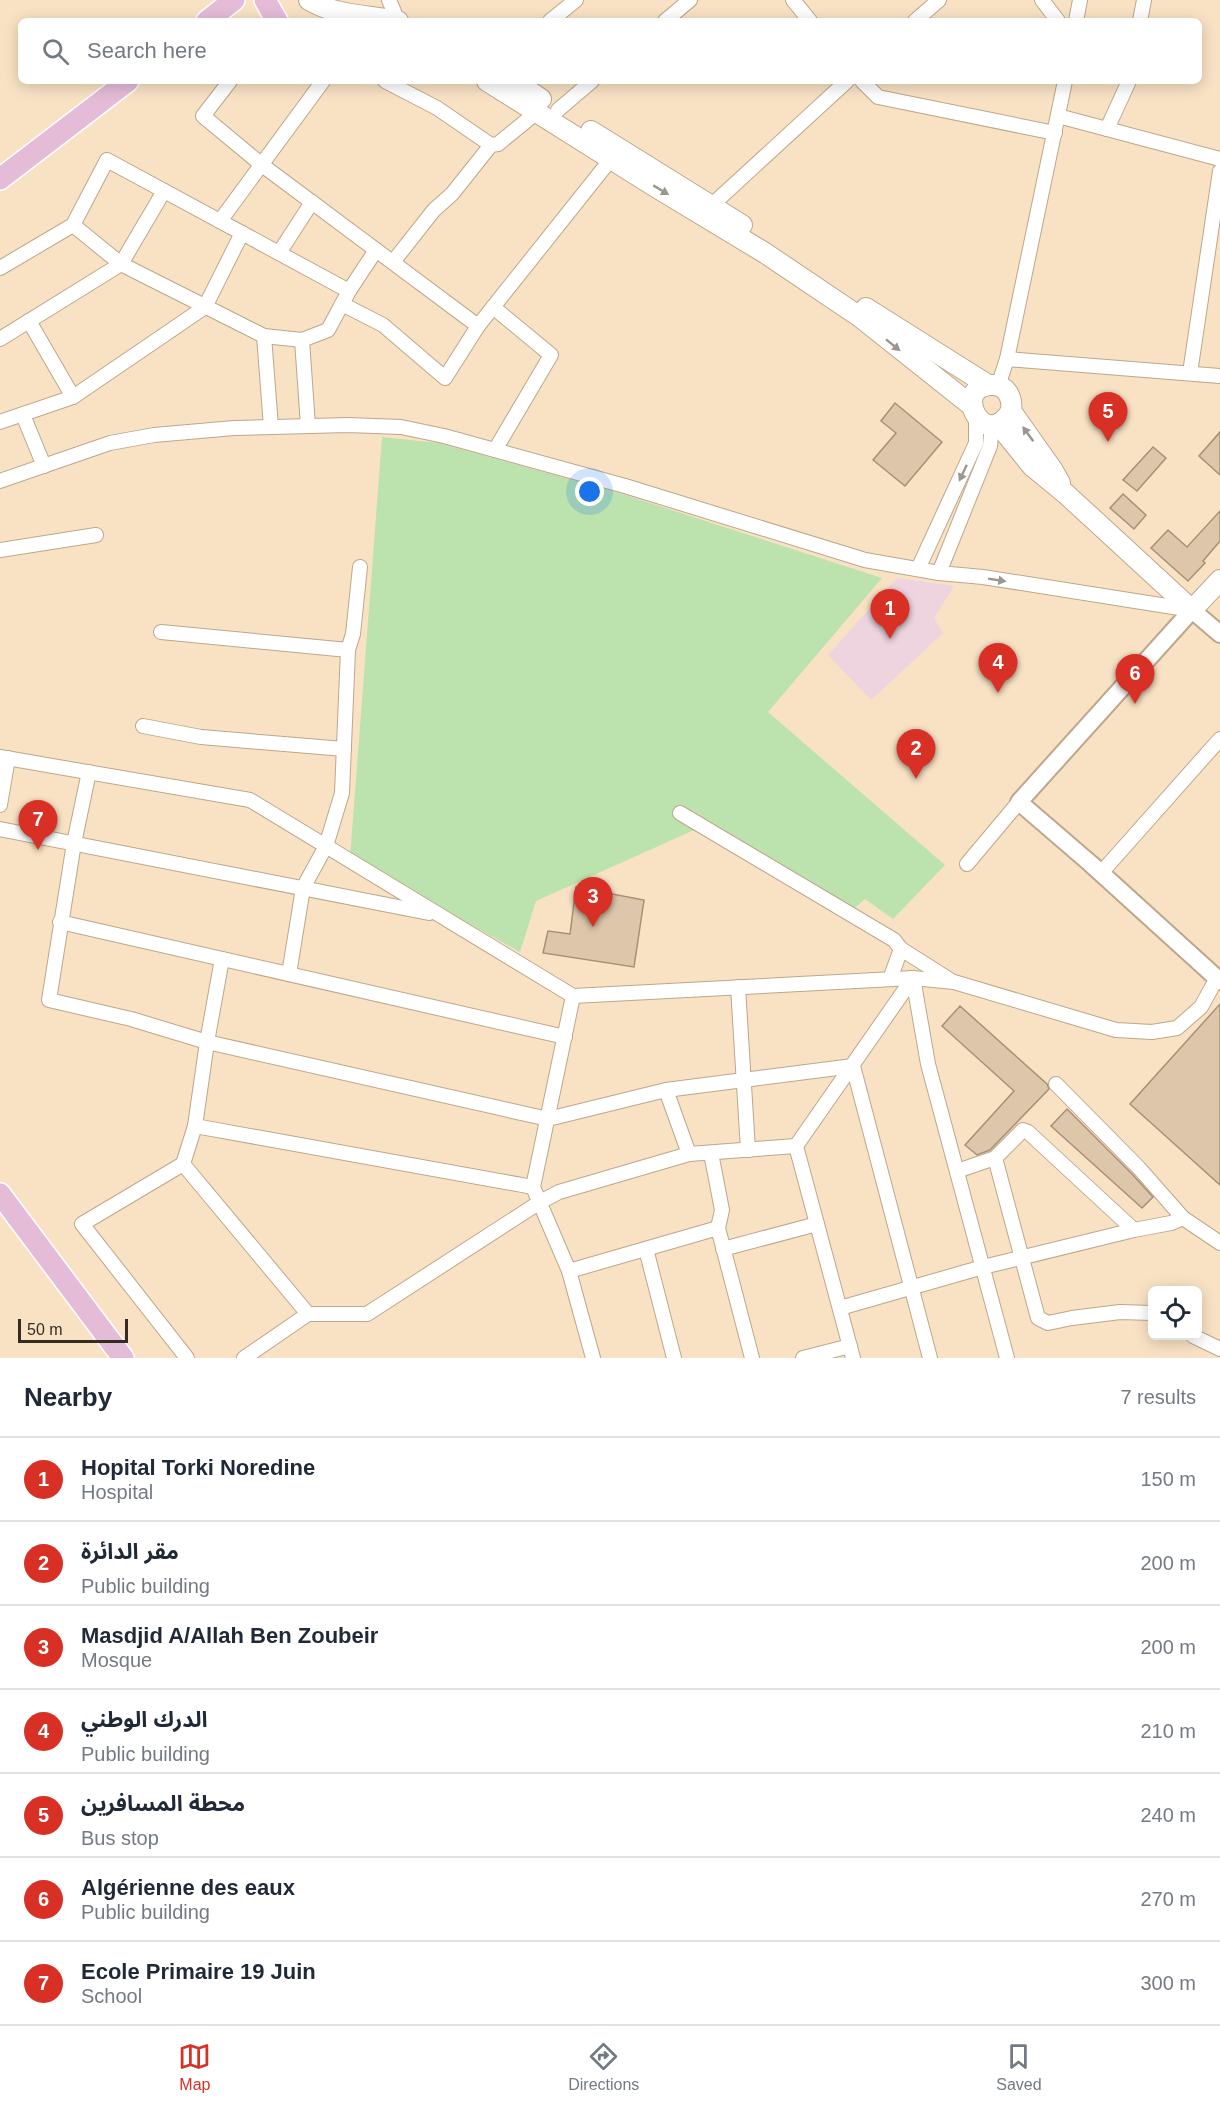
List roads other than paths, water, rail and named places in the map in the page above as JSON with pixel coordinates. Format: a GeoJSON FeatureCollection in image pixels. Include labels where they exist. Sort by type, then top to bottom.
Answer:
{"type":"FeatureCollection","features":[{"type":"Feature","properties":{"kind":"main road"},"geometry":{"type":"LineString","coordinates":[[211,18],[234,0]]}},
{"type":"Feature","properties":{"kind":"main road"},"geometry":{"type":"LineString","coordinates":[[265,0],[275,18]]}},
{"type":"Feature","properties":{"kind":"main road"},"geometry":{"type":"LineString","coordinates":[[309,0],[317,5],[345,13],[378,18]]}},
{"type":"Feature","properties":{"kind":"main road"},"geometry":{"type":"LineString","coordinates":[[0,179],[124,84]]}},
{"type":"Feature","properties":{"kind":"main road"},"geometry":{"type":"LineString","coordinates":[[492,84],[765,253],[860,317],[990,416]]}},
{"type":"Feature","properties":{"kind":"main road"},"geometry":{"type":"LineString","coordinates":[[519,84],[712,205],[886,321],[1010,395],[1011,400],[990,416]]}},
{"type":"Feature","properties":{"kind":"main road"},"geometry":{"type":"LineString","coordinates":[[993,385],[978,390],[972,400],[1052,469],[1066,494],[1192,610],[1220,580]]}},
{"type":"Feature","properties":{"kind":"main road"},"geometry":{"type":"LineString","coordinates":[[0,1194],[123,1358]]}},
{"type":"Feature","properties":{"kind":"street"},"geometry":{"type":"LineString","coordinates":[[389,0],[397,18]]}},
{"type":"Feature","properties":{"kind":"street"},"geometry":{"type":"LineString","coordinates":[[554,18],[576,0]]}},
{"type":"Feature","properties":{"kind":"street"},"geometry":{"type":"LineString","coordinates":[[669,18],[690,0]]}},
{"type":"Feature","properties":{"kind":"street"},"geometry":{"type":"LineString","coordinates":[[793,0],[808,18]]}},
{"type":"Feature","properties":{"kind":"street"},"geometry":{"type":"LineString","coordinates":[[918,18],[939,0]]}},
{"type":"Feature","properties":{"kind":"street"},"geometry":{"type":"LineString","coordinates":[[1042,0],[1056,18]]}},
{"type":"Feature","properties":{"kind":"street"},"geometry":{"type":"LineString","coordinates":[[1077,18],[1080,0]]}},
{"type":"Feature","properties":{"kind":"street"},"geometry":{"type":"LineString","coordinates":[[1141,18],[1144,0]]}},
{"type":"Feature","properties":{"kind":"street"},"geometry":{"type":"LineString","coordinates":[[228,84],[202,116],[262,165],[478,326]]}},
{"type":"Feature","properties":{"kind":"street"},"geometry":{"type":"LineString","coordinates":[[220,221],[321,84]]}},
{"type":"Feature","properties":{"kind":"street"},"geometry":{"type":"LineString","coordinates":[[391,84],[437,108],[491,145],[498,144],[537,112]]}},
{"type":"Feature","properties":{"kind":"street"},"geometry":{"type":"LineString","coordinates":[[558,110],[588,84]]}},
{"type":"Feature","properties":{"kind":"street"},"geometry":{"type":"LineString","coordinates":[[712,205],[844,84]]}},
{"type":"Feature","properties":{"kind":"street"},"geometry":{"type":"LineString","coordinates":[[865,84],[878,97],[1055,133]]}},
{"type":"Feature","properties":{"kind":"street"},"geometry":{"type":"LineString","coordinates":[[993,385],[1007,359],[1064,84]]}},
{"type":"Feature","properties":{"kind":"street"},"geometry":{"type":"LineString","coordinates":[[1107,129],[1128,84]]}},
{"type":"Feature","properties":{"kind":"street"},"geometry":{"type":"LineString","coordinates":[[1058,116],[1220,159]]}},
{"type":"Feature","properties":{"kind":"street"},"geometry":{"type":"LineString","coordinates":[[393,262],[434,210],[452,194],[491,145]]}},
{"type":"Feature","properties":{"kind":"street"},"geometry":{"type":"LineString","coordinates":[[342,304],[383,325],[445,378],[478,326],[611,159]]}},
{"type":"Feature","properties":{"kind":"street"},"geometry":{"type":"LineString","coordinates":[[0,268],[73,225],[107,160],[349,291]]}},
{"type":"Feature","properties":{"kind":"street"},"geometry":{"type":"LineString","coordinates":[[1190,373],[1220,171]]}},
{"type":"Feature","properties":{"kind":"street"},"geometry":{"type":"LineString","coordinates":[[0,339],[121,264],[164,191]]}},
{"type":"Feature","properties":{"kind":"street"},"geometry":{"type":"LineString","coordinates":[[279,253],[312,202]]}},
{"type":"Feature","properties":{"kind":"street"},"geometry":{"type":"LineString","coordinates":[[73,225],[121,264],[264,336],[302,340],[328,330],[349,291],[376,250]]}},
{"type":"Feature","properties":{"kind":"street"},"geometry":{"type":"LineString","coordinates":[[1,420],[23,415],[74,397],[205,306],[242,233]]}},
{"type":"Feature","properties":{"kind":"street"},"geometry":{"type":"LineString","coordinates":[[493,307],[551,356],[495,450]]}},
{"type":"Feature","properties":{"kind":"street"},"geometry":{"type":"LineString","coordinates":[[29,321],[74,397]]}},
{"type":"Feature","properties":{"kind":"street"},"geometry":{"type":"LineString","coordinates":[[264,336],[271,427]]}},
{"type":"Feature","properties":{"kind":"street"},"geometry":{"type":"LineString","coordinates":[[302,340],[308,426]]}},
{"type":"Feature","properties":{"kind":"street"},"geometry":{"type":"LineString","coordinates":[[1007,359],[1220,376]]}},
{"type":"Feature","properties":{"kind":"street"},"geometry":{"type":"LineString","coordinates":[[23,415],[44,466]]}},
{"type":"Feature","properties":{"kind":"street"},"geometry":{"type":"LineString","coordinates":[[918,569],[990,416]]}},
{"type":"Feature","properties":{"kind":"street"},"geometry":{"type":"LineString","coordinates":[[939,573],[990,446],[990,416]]}},
{"type":"Feature","properties":{"kind":"street"},"geometry":{"type":"LineString","coordinates":[[0,481],[110,443],[154,435],[234,428],[348,425],[401,427],[444,436],[625,486],[866,560],[1192,610],[1220,634]]}},
{"type":"Feature","properties":{"kind":"street"},"geometry":{"type":"LineString","coordinates":[[0,550],[96,535]]}},
{"type":"Feature","properties":{"kind":"street"},"geometry":{"type":"LineString","coordinates":[[289,974],[303,888],[326,846],[342,793],[348,650],[353,634],[360,567]]}},
{"type":"Feature","properties":{"kind":"street"},"geometry":{"type":"LineString","coordinates":[[967,864],[1019,802],[1192,610]]}},
{"type":"Feature","properties":{"kind":"street"},"geometry":{"type":"LineString","coordinates":[[161,632],[348,650]]}},
{"type":"Feature","properties":{"kind":"street"},"geometry":{"type":"LineString","coordinates":[[143,726],[201,737],[344,749]]}},
{"type":"Feature","properties":{"kind":"street"},"geometry":{"type":"LineString","coordinates":[[1101,873],[1220,739]]}},
{"type":"Feature","properties":{"kind":"street"},"geometry":{"type":"LineString","coordinates":[[0,805],[4,758],[250,800],[573,996],[913,978],[954,982],[1116,1030],[1152,1032],[1177,1028],[1201,1007],[1219,978],[1019,802]]}},
{"type":"Feature","properties":{"kind":"street"},"geometry":{"type":"LineString","coordinates":[[89,772],[60,922],[49,1000],[131,1019],[207,1042],[548,1119],[666,1090],[853,1066]]}},
{"type":"Feature","properties":{"kind":"street"},"geometry":{"type":"LineString","coordinates":[[680,813],[894,940],[901,950],[954,982]]}},
{"type":"Feature","properties":{"kind":"street"},"geometry":{"type":"LineString","coordinates":[[0,829],[440,915]]}},
{"type":"Feature","properties":{"kind":"street"},"geometry":{"type":"LineString","coordinates":[[60,922],[565,1037]]}},
{"type":"Feature","properties":{"kind":"street"},"geometry":{"type":"LineString","coordinates":[[890,979],[901,950]]}},
{"type":"Feature","properties":{"kind":"street"},"geometry":{"type":"LineString","coordinates":[[188,1358],[82,1224],[183,1164],[195,1126],[222,959]]}},
{"type":"Feature","properties":{"kind":"street"},"geometry":{"type":"LineString","coordinates":[[243,1358],[308,1314],[367,1314],[559,1192],[689,1154],[796,1146],[913,978]]}},
{"type":"Feature","properties":{"kind":"street"},"geometry":{"type":"LineString","coordinates":[[913,978],[928,1064],[1007,1358]]}},
{"type":"Feature","properties":{"kind":"street"},"geometry":{"type":"LineString","coordinates":[[738,987],[748,1150]]}},
{"type":"Feature","properties":{"kind":"street"},"geometry":{"type":"LineString","coordinates":[[573,996],[533,1187],[569,1271],[592,1358]]}},
{"type":"Feature","properties":{"kind":"street"},"geometry":{"type":"LineString","coordinates":[[853,1066],[930,1358]]}},
{"type":"Feature","properties":{"kind":"street"},"geometry":{"type":"LineString","coordinates":[[1056,1084],[1139,1168],[1183,1218],[1220,1243]]}},
{"type":"Feature","properties":{"kind":"street"},"geometry":{"type":"LineString","coordinates":[[666,1090],[689,1154]]}},
{"type":"Feature","properties":{"kind":"street"},"geometry":{"type":"LineString","coordinates":[[195,1126],[533,1187]]}},
{"type":"Feature","properties":{"kind":"street"},"geometry":{"type":"LineString","coordinates":[[957,1171],[995,1158],[1023,1130],[1028,1132],[1134,1230]]}},
{"type":"Feature","properties":{"kind":"street"},"geometry":{"type":"LineString","coordinates":[[796,1146],[852,1352],[802,1358]]}},
{"type":"Feature","properties":{"kind":"street"},"geometry":{"type":"LineString","coordinates":[[711,1153],[722,1210],[718,1228],[752,1358]]}},
{"type":"Feature","properties":{"kind":"street"},"geometry":{"type":"LineString","coordinates":[[995,1158],[1036,1313],[1042,1321],[1054,1322],[1120,1312],[1148,1313]]}},
{"type":"Feature","properties":{"kind":"street"},"geometry":{"type":"LineString","coordinates":[[183,1164],[308,1314]]}},
{"type":"Feature","properties":{"kind":"street"},"geometry":{"type":"LineString","coordinates":[[840,1308],[983,1267],[1171,1223],[1183,1218]]}},
{"type":"Feature","properties":{"kind":"street"},"geometry":{"type":"LineString","coordinates":[[723,1249],[817,1224]]}},
{"type":"Feature","properties":{"kind":"street"},"geometry":{"type":"LineString","coordinates":[[569,1271],[718,1228]]}},
{"type":"Feature","properties":{"kind":"street"},"geometry":{"type":"LineString","coordinates":[[646,1249],[674,1358]]}},
{"type":"Feature","properties":{"kind":"street"},"geometry":{"type":"LineString","coordinates":[[1202,1340],[1220,1350]]}},
{"type":"Feature","properties":{"kind":"place","name":"محطة المسافرين"},"geometry":{"type":"Point","coordinates":[1108,442]}},
{"type":"Feature","properties":{"kind":"place","name":"Hopital Torki Noredine"},"geometry":{"type":"Point","coordinates":[890,639]}},
{"type":"Feature","properties":{"kind":"place","name":"الدرك الوطني"},"geometry":{"type":"Point","coordinates":[998,693]}},
{"type":"Feature","properties":{"kind":"place","name":"Algérienne des eaux"},"geometry":{"type":"Point","coordinates":[1135,704]}},
{"type":"Feature","properties":{"kind":"place","name":"مقر الدائرة"},"geometry":{"type":"Point","coordinates":[916,779]}},
{"type":"Feature","properties":{"kind":"place","name":"Ecole Primaire 19 Juin"},"geometry":{"type":"Point","coordinates":[38,850]}},
{"type":"Feature","properties":{"kind":"place","name":"Masdjid A/Allah Ben Zoubeir"},"geometry":{"type":"Point","coordinates":[593,927]}}]}
